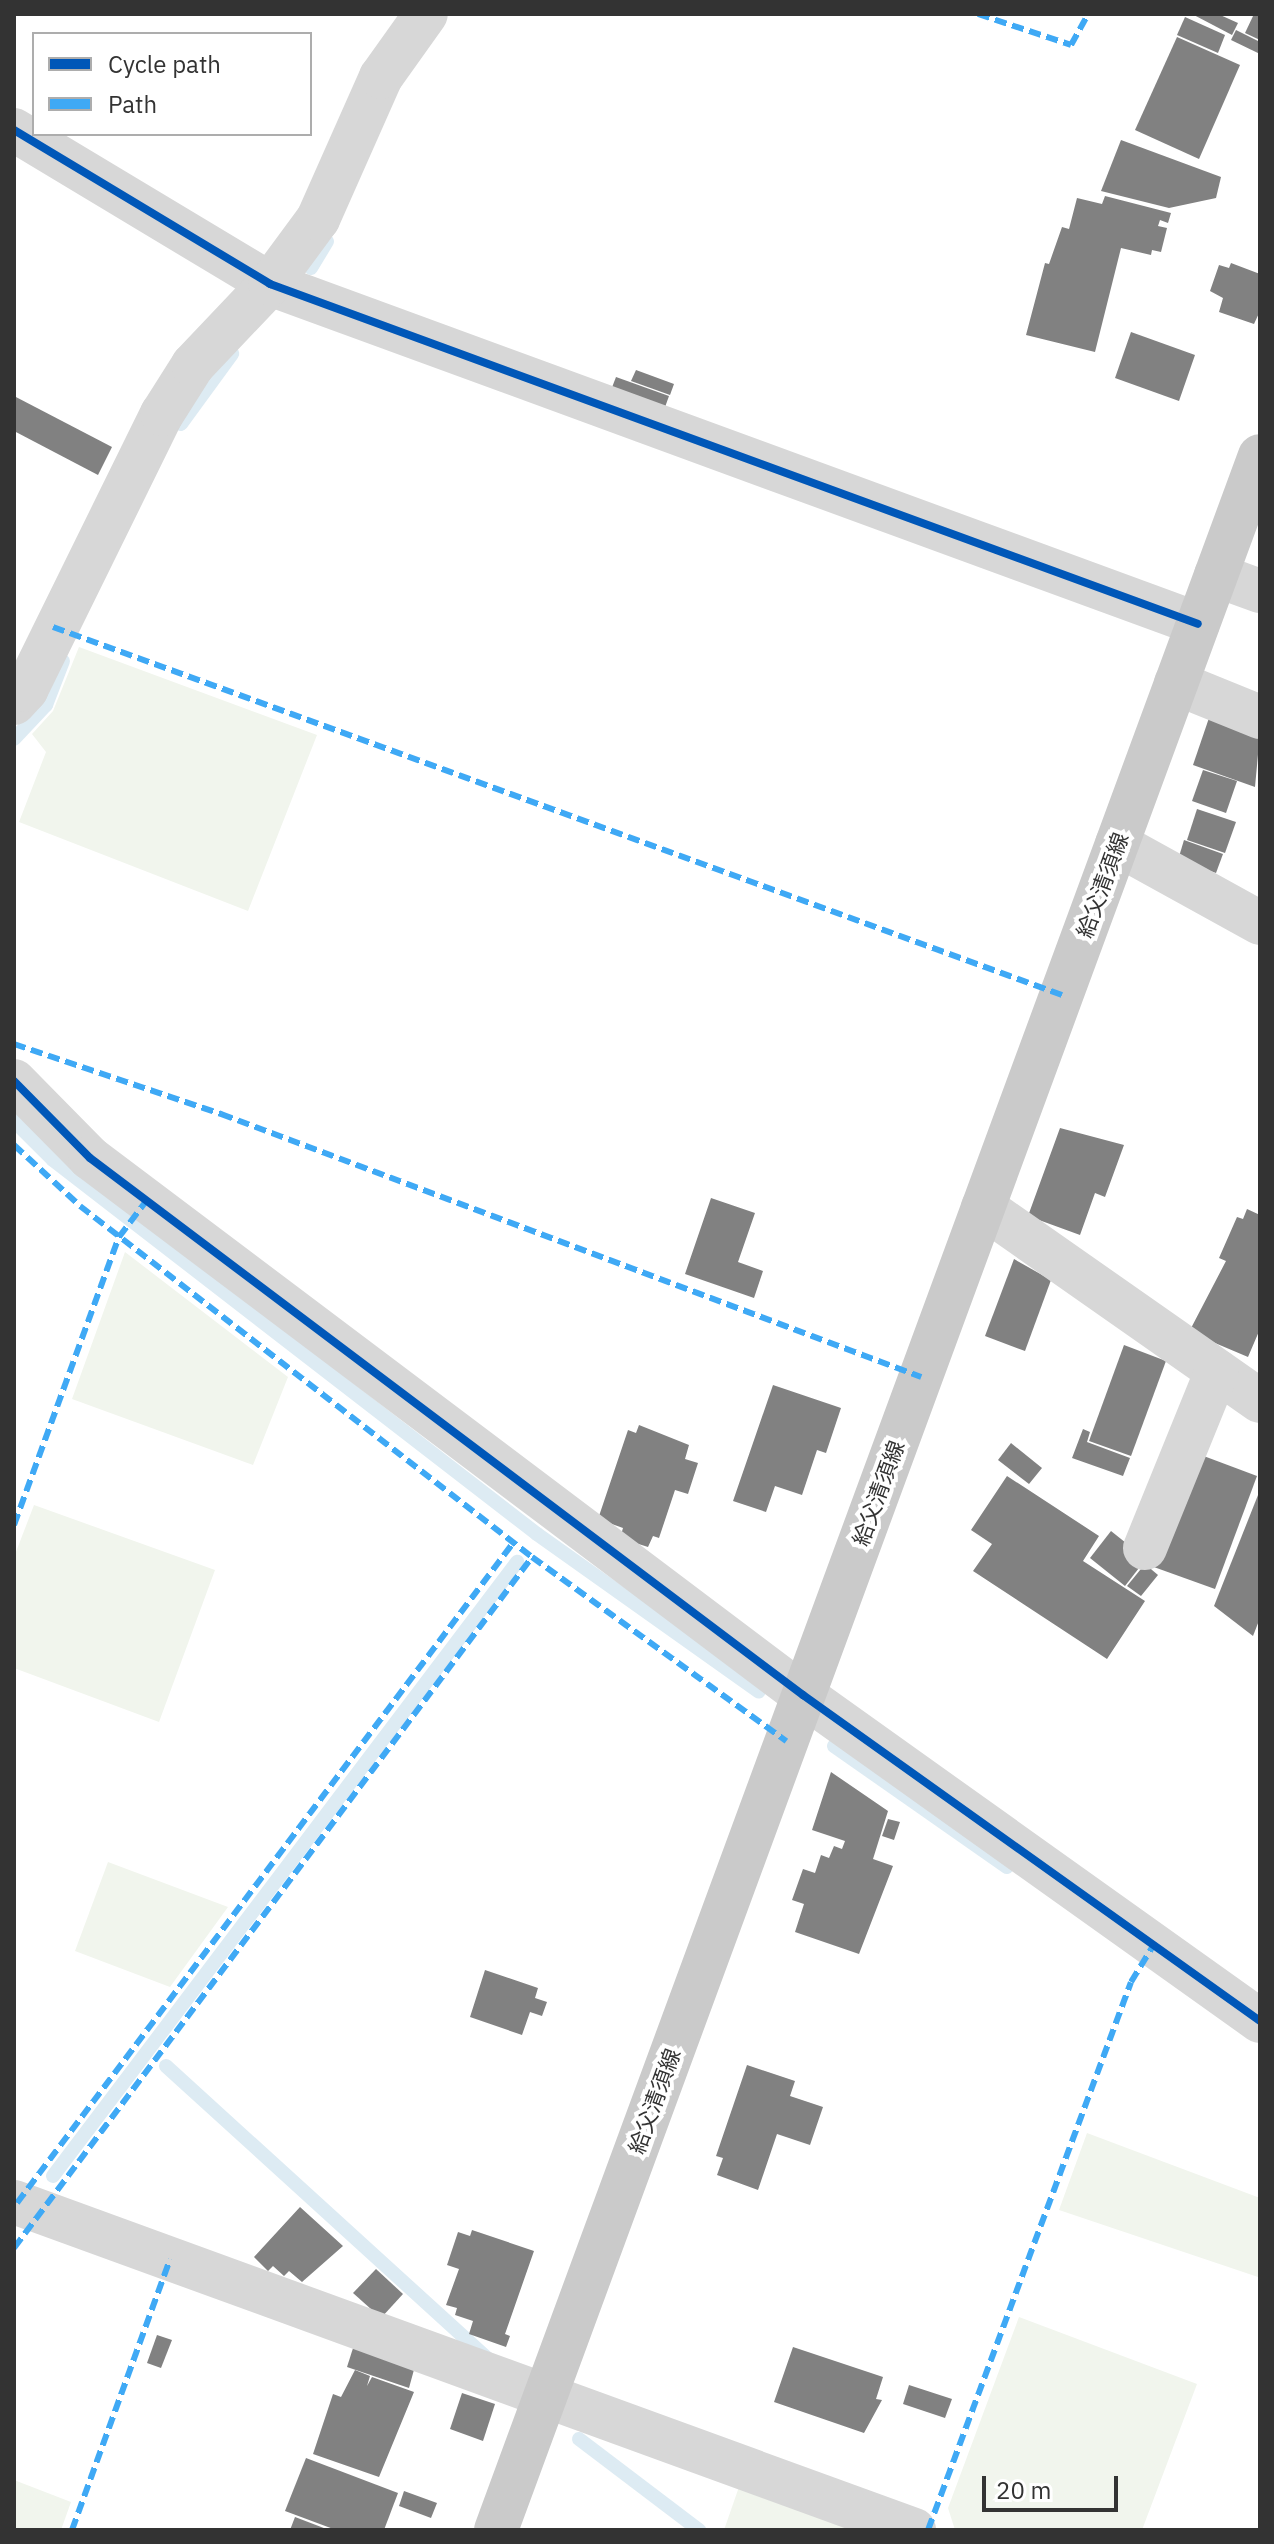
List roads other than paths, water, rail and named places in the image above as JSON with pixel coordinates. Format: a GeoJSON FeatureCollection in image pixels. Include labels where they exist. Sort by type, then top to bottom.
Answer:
{"type":"FeatureCollection","features":[{"type":"Feature","properties":{"kind":"main road","name":"給父清須線"},"geometry":{"type":"LineString","coordinates":[[496,2530],[1260,456]]}},
{"type":"Feature","properties":{"kind":"street"},"geometry":{"type":"LineString","coordinates":[[14,703],[26,690],[162,414],[193,365],[270,284],[318,219],[381,77],[426,14]]}},
{"type":"Feature","properties":{"kind":"street"},"geometry":{"type":"LineString","coordinates":[[14,130],[270,284],[1198,624]]}},
{"type":"Feature","properties":{"kind":"street"},"geometry":{"type":"LineString","coordinates":[[1216,575],[1260,591]]}},
{"type":"Feature","properties":{"kind":"street"},"geometry":{"type":"LineString","coordinates":[[1176,683],[1260,717]]}},
{"type":"Feature","properties":{"kind":"street"},"geometry":{"type":"LineString","coordinates":[[1117,844],[1260,923]]}},
{"type":"Feature","properties":{"kind":"street"},"geometry":{"type":"LineString","coordinates":[[14,1081],[90,1158],[803,1695],[1260,2021]]}},
{"type":"Feature","properties":{"kind":"street"},"geometry":{"type":"LineString","coordinates":[[983,1207],[1260,1401]]}},
{"type":"Feature","properties":{"kind":"street"},"geometry":{"type":"LineString","coordinates":[[1145,1548],[1217,1371]]}},
{"type":"Feature","properties":{"kind":"street"},"geometry":{"type":"LineString","coordinates":[[14,2202],[914,2530]]}},
{"type":"Feature","properties":{"kind":"waterway"},"geometry":{"type":"LineString","coordinates":[[311,268],[327,241]]}},
{"type":"Feature","properties":{"kind":"waterway"},"geometry":{"type":"LineString","coordinates":[[181,424],[232,354]]}},
{"type":"Feature","properties":{"kind":"waterway"},"geometry":{"type":"LineString","coordinates":[[14,739],[46,705],[63,661]]}},
{"type":"Feature","properties":{"kind":"waterway"},"geometry":{"type":"LineString","coordinates":[[14,1121],[53,1160],[537,1534],[759,1692]]}},
{"type":"Feature","properties":{"kind":"waterway"},"geometry":{"type":"LineString","coordinates":[[53,2176],[517,1562]]}},
{"type":"Feature","properties":{"kind":"waterway"},"geometry":{"type":"LineString","coordinates":[[834,1746],[1007,1867]]}},
{"type":"Feature","properties":{"kind":"waterway"},"geometry":{"type":"LineString","coordinates":[[166,2066],[488,2359]]}},
{"type":"Feature","properties":{"kind":"waterway"},"geometry":{"type":"LineString","coordinates":[[579,2439],[699,2530]]}}]}
